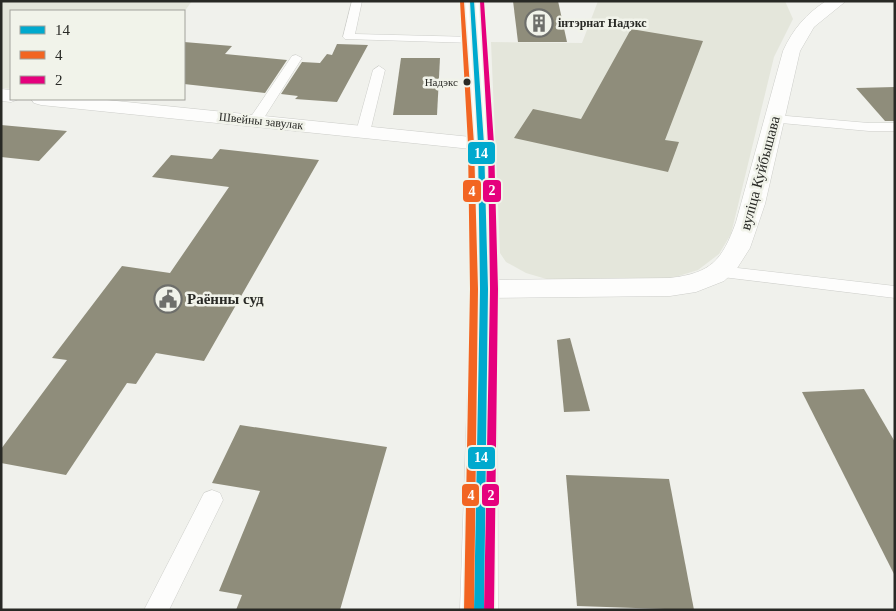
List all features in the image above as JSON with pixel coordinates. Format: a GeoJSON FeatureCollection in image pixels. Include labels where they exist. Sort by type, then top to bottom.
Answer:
{"type":"FeatureCollection","features":[{"type":"Feature","properties":{"kind":"street"},"geometry":{"type":"LineString","coordinates":[[472,1],[481,144],[484,289],[479,610]]}},
{"type":"Feature","properties":{"kind":"street","name":"вуліца Куйбышава"},"geometry":{"type":"LineString","coordinates":[[720,272],[742,241],[775,119],[790,51],[802,29],[814,15],[838,1]]}},
{"type":"Feature","properties":{"kind":"street","name":"Швейны завулак"},"geometry":{"type":"LineString","coordinates":[[50,100],[481,144]]}},
{"type":"Feature","properties":{"kind":"street"},"geometry":{"type":"LineString","coordinates":[[484,289],[670,287],[690,284],[720,272]]}},
{"type":"Feature","properties":{"kind":"lane"},"geometry":{"type":"LineString","coordinates":[[357,1],[349,37],[474,40]]}},
{"type":"Feature","properties":{"kind":"lane"},"geometry":{"type":"LineString","coordinates":[[255,121],[296,58]]}},
{"type":"Feature","properties":{"kind":"lane"},"geometry":{"type":"LineString","coordinates":[[363,132],[379,70]]}},
{"type":"Feature","properties":{"kind":"lane"},"geometry":{"type":"LineString","coordinates":[[775,119],[869,127],[895,127]]}},
{"type":"Feature","properties":{"kind":"lane"},"geometry":{"type":"LineString","coordinates":[[720,272],[895,292]]}},
{"type":"Feature","properties":{"kind":"lane"},"geometry":{"type":"LineString","coordinates":[[156,610],[212,500]]}},
{"type":"Feature","properties":{"kind":"shaded area"},"geometry":{"type":"Polygon","coordinates":[[[1,1],[192,1],[185,11],[10,10],[10,89],[1,88],[1,1]]]}},
{"type":"Feature","properties":{"kind":"shaded area"},"geometry":{"type":"Polygon","coordinates":[[[598,1],[785,1],[793,19],[774,57],[731,234],[719,254],[698,270],[669,279],[560,283],[526,273],[506,262],[500,253],[491,42],[582,43],[598,1]]]}},
{"type":"Feature","properties":{"kind":"building","name":"інтэрнат Надэкс"},"geometry":{"type":"Polygon","coordinates":[[[513,1],[558,1],[567,42],[518,42],[513,1]]]}},
{"type":"Feature","properties":{"kind":"building"},"geometry":{"type":"Polygon","coordinates":[[[631,29],[703,41],[665,140],[679,142],[668,172],[514,138],[533,109],[581,119],[631,29]]]}},
{"type":"Feature","properties":{"kind":"building"},"geometry":{"type":"Polygon","coordinates":[[[185,42],[232,46],[225,54],[287,60],[265,93],[185,84],[185,42]]]}},
{"type":"Feature","properties":{"kind":"building"},"geometry":{"type":"Polygon","coordinates":[[[337,44],[368,45],[337,102],[295,99],[298,96],[281,94],[302,62],[320,63],[327,54],[332,55],[337,44]]]}},
{"type":"Feature","properties":{"kind":"building"},"geometry":{"type":"Polygon","coordinates":[[[401,58],[440,58],[437,115],[393,115],[401,58]]]}},
{"type":"Feature","properties":{"kind":"building"},"geometry":{"type":"Polygon","coordinates":[[[895,87],[895,121],[885,121],[856,88],[895,87]]]}},
{"type":"Feature","properties":{"kind":"building"},"geometry":{"type":"Polygon","coordinates":[[[1,125],[67,131],[39,161],[1,157],[1,125]]]}},
{"type":"Feature","properties":{"kind":"building","name":"Раённы суд"},"geometry":{"type":"Polygon","coordinates":[[[220,149],[319,160],[204,361],[156,353],[136,384],[127,383],[66,475],[1,463],[1,449],[67,360],[52,358],[122,266],[170,273],[229,187],[152,177],[171,155],[212,159],[220,149]]]}},
{"type":"Feature","properties":{"kind":"building"},"geometry":{"type":"Polygon","coordinates":[[[570,338],[590,411],[564,412],[557,340],[570,338]]]}},
{"type":"Feature","properties":{"kind":"building"},"geometry":{"type":"Polygon","coordinates":[[[864,389],[895,442],[895,576],[802,392],[864,389]]]}},
{"type":"Feature","properties":{"kind":"building"},"geometry":{"type":"Polygon","coordinates":[[[240,425],[387,447],[340,610],[236,610],[242,595],[219,591],[260,491],[212,483],[240,425]]]}},
{"type":"Feature","properties":{"kind":"building"},"geometry":{"type":"Polygon","coordinates":[[[566,475],[669,479],[694,610],[577,606],[566,475]]]}},
{"type":"Feature","properties":{"kind":"transit line","name":"14"},"geometry":{"type":"LineString","coordinates":[[472,1],[481,144],[484,289],[479,610]]}},
{"type":"Feature","properties":{"kind":"transit line","name":"2"},"geometry":{"type":"LineString","coordinates":[[482,1],[491,144],[494,289],[489,610]]}},
{"type":"Feature","properties":{"kind":"transit line","name":"4"},"geometry":{"type":"LineString","coordinates":[[462,2],[471,144],[474,289],[469,610]]}},
{"type":"Feature","properties":{"kind":"place","name":"інтэрнат Надэкс"},"geometry":{"type":"Point","coordinates":[539,23]}},
{"type":"Feature","properties":{"kind":"place","name":"Надэкс"},"geometry":{"type":"Point","coordinates":[467,82]}},
{"type":"Feature","properties":{"kind":"place","name":"Раённы суд"},"geometry":{"type":"Point","coordinates":[168,299]}}]}
